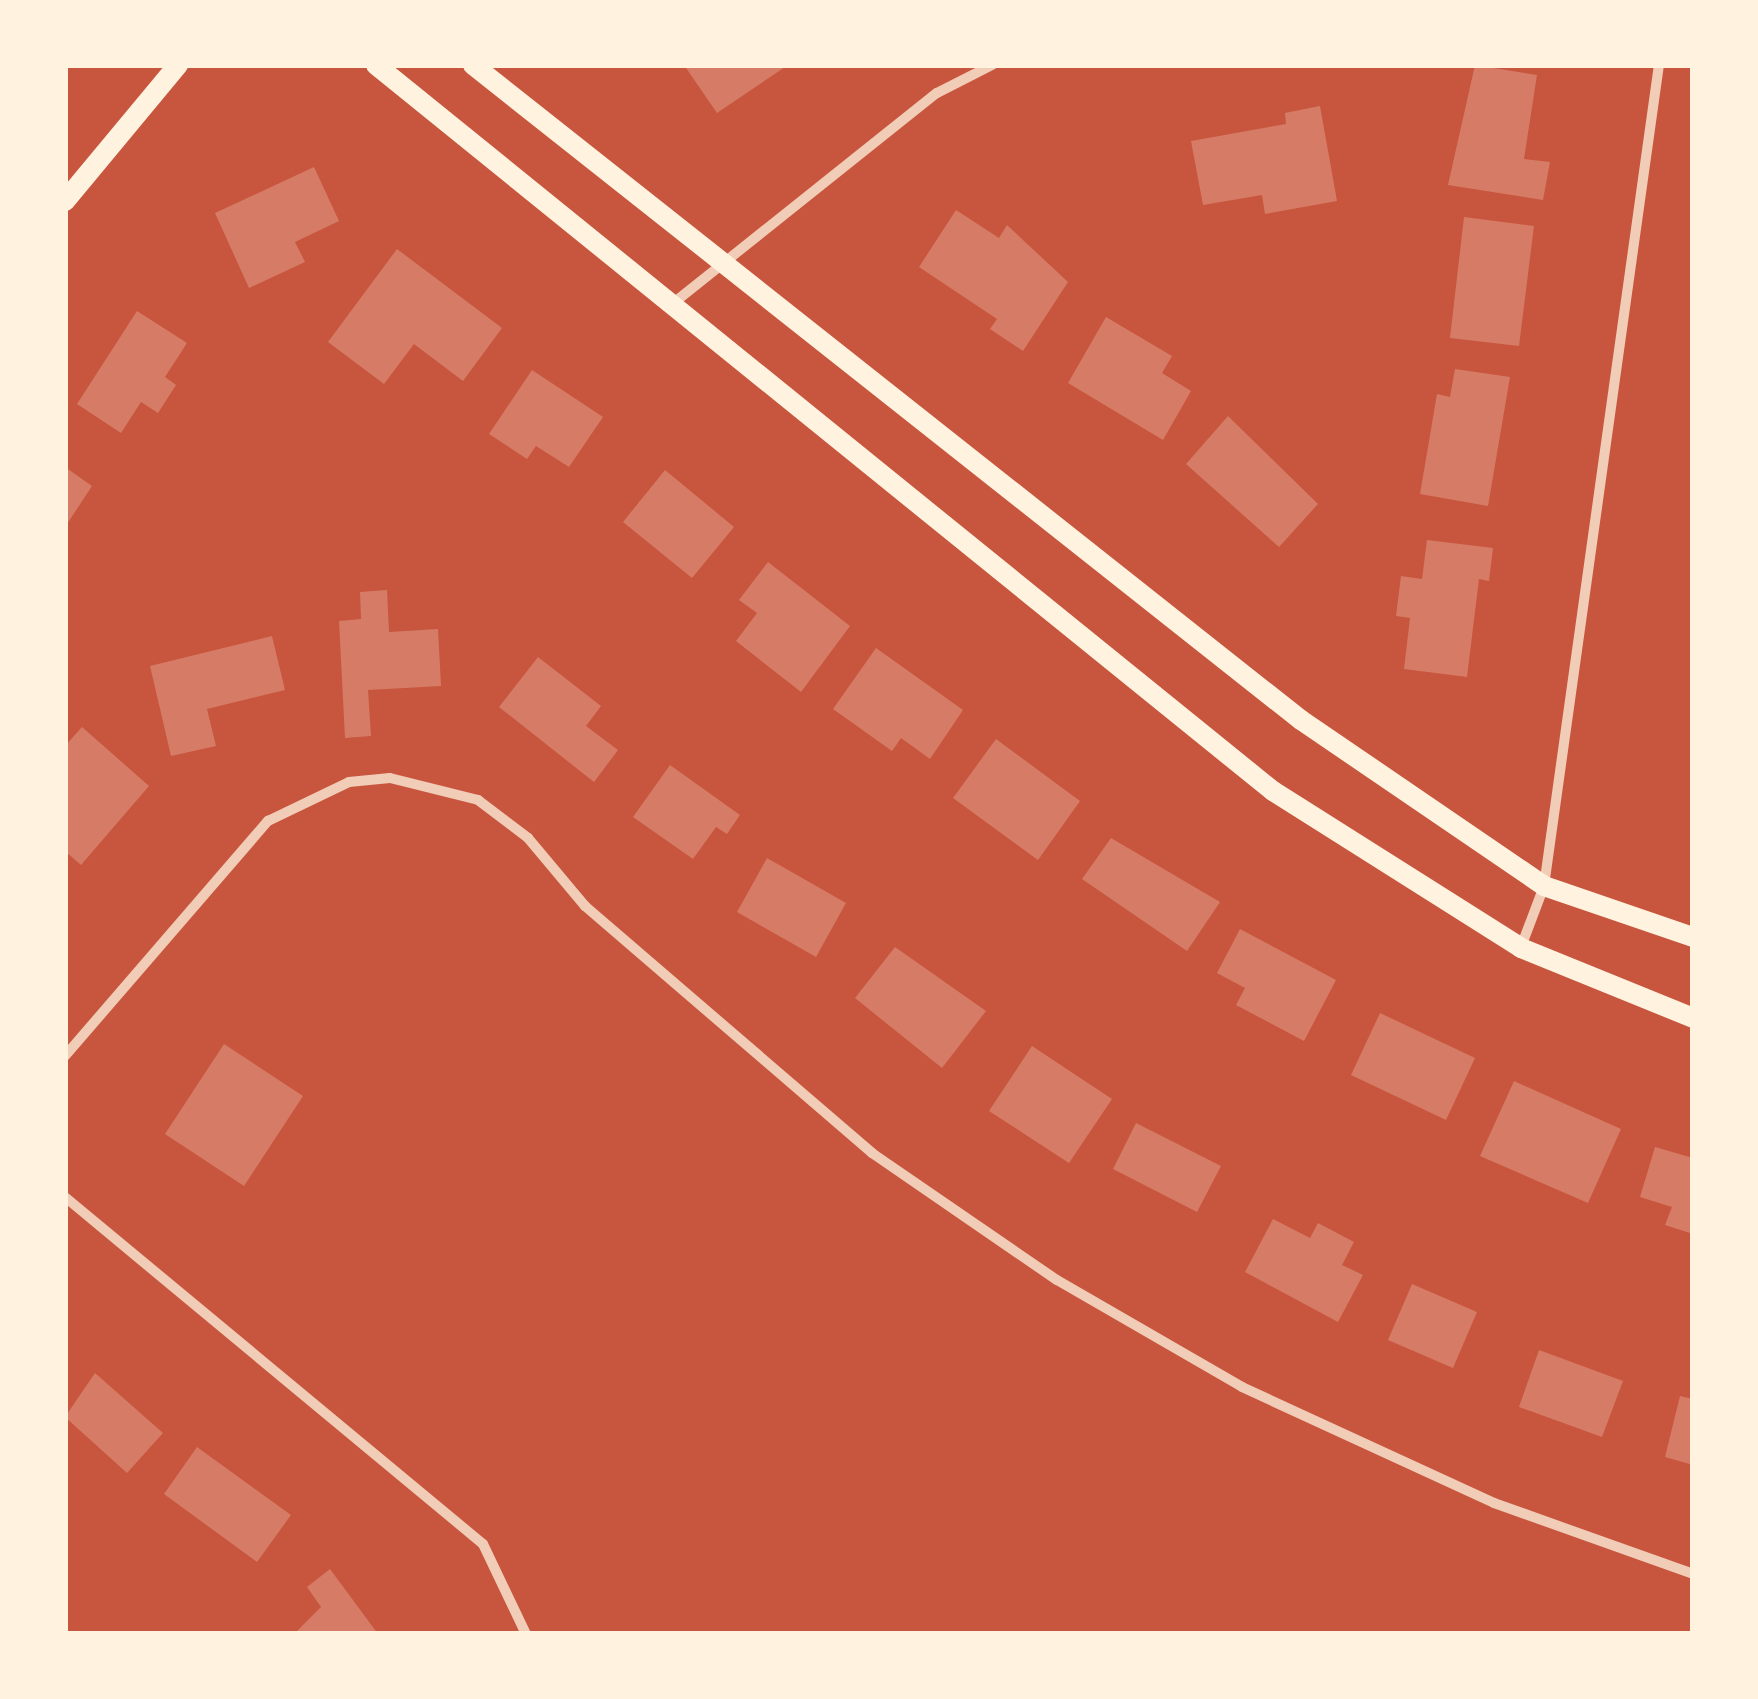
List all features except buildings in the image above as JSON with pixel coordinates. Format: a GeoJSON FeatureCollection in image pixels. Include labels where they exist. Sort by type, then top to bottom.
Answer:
{"type":"FeatureCollection","features":[{"type":"Feature","properties":{"kind":"main road"},"geometry":{"type":"LineString","coordinates":[[65,201],[178,65]]}},
{"type":"Feature","properties":{"kind":"main road"},"geometry":{"type":"LineString","coordinates":[[376,65],[667,308],[1274,791],[1521,948],[1693,1018]]}},
{"type":"Feature","properties":{"kind":"main road"},"geometry":{"type":"LineString","coordinates":[[473,65],[725,258],[1302,720],[1544,886],[1693,937]]}},
{"type":"Feature","properties":{"kind":"street"},"geometry":{"type":"LineString","coordinates":[[667,308],[937,93],[992,65]]}},
{"type":"Feature","properties":{"kind":"street"},"geometry":{"type":"LineString","coordinates":[[1521,948],[1544,886],[1659,65]]}},
{"type":"Feature","properties":{"kind":"street"},"geometry":{"type":"LineString","coordinates":[[65,1056],[268,821],[350,782],[390,778],[478,800],[528,838],[585,906],[872,1153],[1057,1280],[1242,1387],[1494,1503],[1693,1574]]}},
{"type":"Feature","properties":{"kind":"street"},"geometry":{"type":"LineString","coordinates":[[65,1197],[483,1544],[526,1634]]}}]}
